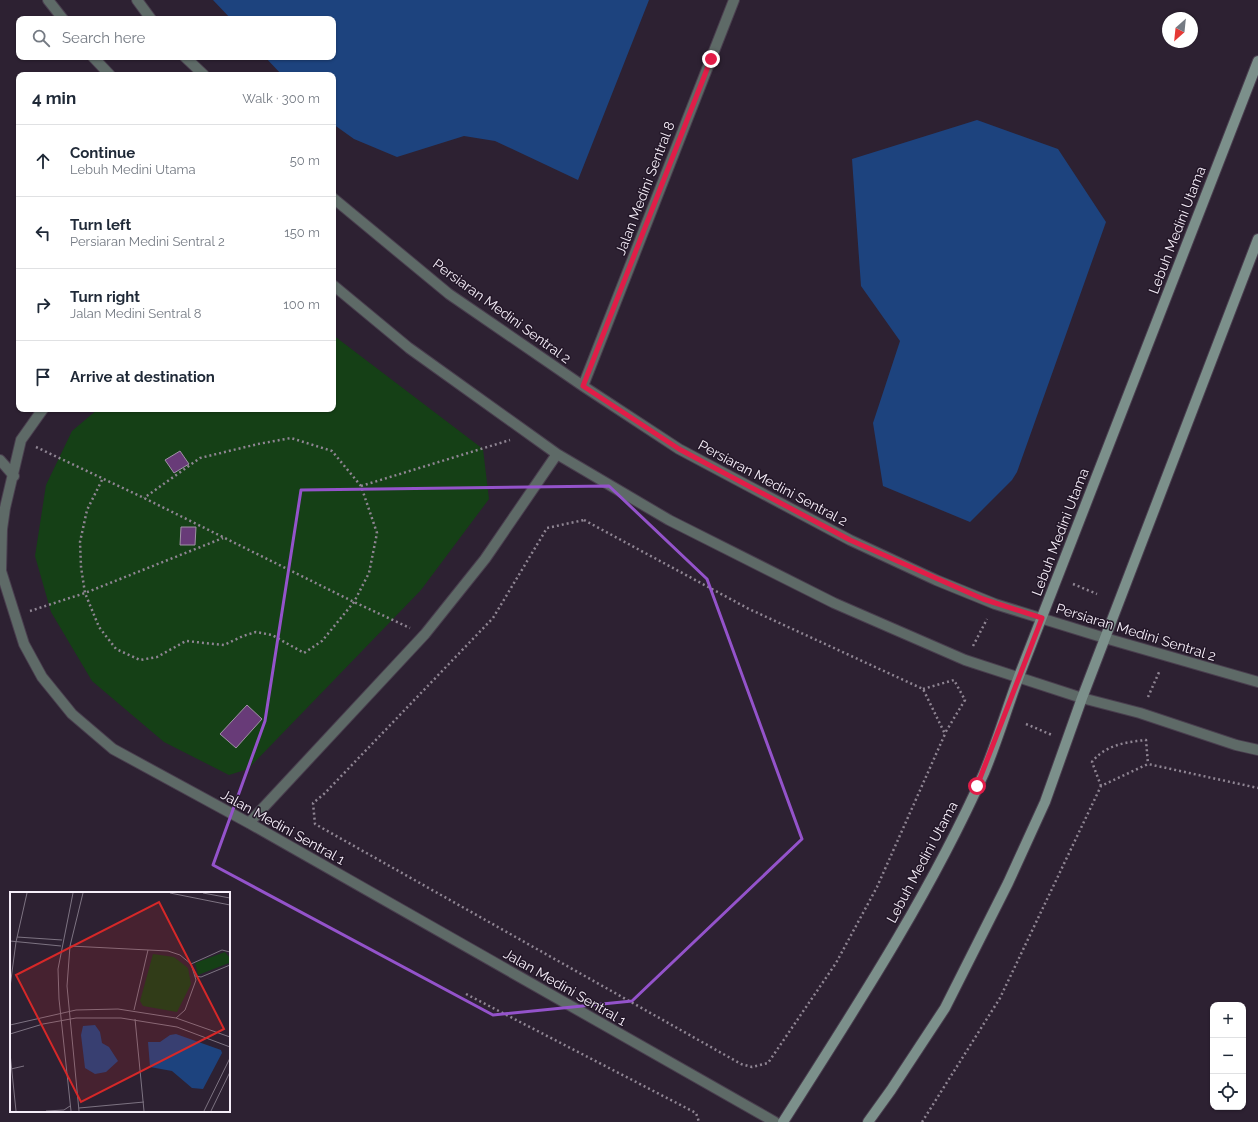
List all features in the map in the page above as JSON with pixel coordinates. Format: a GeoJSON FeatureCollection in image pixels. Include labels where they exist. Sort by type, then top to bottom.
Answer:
{"type":"FeatureCollection","features":[{"type":"Feature","properties":{"kind":"main road","name":"Lebuh Medini Utama"},"geometry":{"type":"LineString","coordinates":[[783,1122],[879,971],[942,857],[984,772],[1019,676],[1258,61]]}},
{"type":"Feature","properties":{"kind":"main road"},"geometry":{"type":"LineString","coordinates":[[868,1122],[945,1008],[1008,883],[1045,802],[1082,698],[1258,239]]}},
{"type":"Feature","properties":{"kind":"street"},"geometry":{"type":"LineString","coordinates":[[48,0],[61,16]]}},
{"type":"Feature","properties":{"kind":"street"},"geometry":{"type":"LineString","coordinates":[[136,0],[149,16]]}},
{"type":"Feature","properties":{"kind":"street","name":"Jalan Medini Sentral 8"},"geometry":{"type":"LineString","coordinates":[[583,386],[734,0]]}},
{"type":"Feature","properties":{"kind":"street"},"geometry":{"type":"LineString","coordinates":[[96,60],[107,72]]}},
{"type":"Feature","properties":{"kind":"street"},"geometry":{"type":"LineString","coordinates":[[188,60],[201,72]]}},
{"type":"Feature","properties":{"kind":"street","name":"Persiaran Medini Sentral 2"},"geometry":{"type":"LineString","coordinates":[[336,200],[449,294],[583,386],[679,449],[850,540],[936,580],[995,604],[1105,638],[1258,682]]}},
{"type":"Feature","properties":{"kind":"street"},"geometry":{"type":"LineString","coordinates":[[336,288],[409,348],[557,454],[669,520],[834,603],[965,660],[1019,676],[1082,698],[1140,714],[1236,745],[1258,750]]}},
{"type":"Feature","properties":{"kind":"street","name":"Jalan Medini Sentral 1"},"geometry":{"type":"LineString","coordinates":[[41,412],[21,440],[14,476],[5,508],[2,529],[1,572],[24,644],[42,677],[72,714],[113,749],[249,823],[775,1122]]}},
{"type":"Feature","properties":{"kind":"street"},"geometry":{"type":"LineString","coordinates":[[249,823],[425,634],[485,559],[557,454]]}},
{"type":"Feature","properties":{"kind":"street"},"geometry":{"type":"LineString","coordinates":[[0,460],[14,476]]}},
{"type":"Feature","properties":{"kind":"path"},"geometry":{"type":"LineString","coordinates":[[361,486],[531,434]]}},
{"type":"Feature","properties":{"kind":"path"},"geometry":{"type":"LineString","coordinates":[[102,480],[87,510],[80,542],[85,593],[99,627],[116,649],[140,660],[157,658],[186,641],[224,645],[256,632],[272,635],[304,652],[322,641],[354,602],[369,573],[377,533],[361,486],[332,451],[292,438],[258,444],[200,458],[144,498]]}},
{"type":"Feature","properties":{"kind":"path"},"geometry":{"type":"LineString","coordinates":[[21,440],[102,480],[144,498],[354,602],[425,634]]}},
{"type":"Feature","properties":{"kind":"path"},"geometry":{"type":"LineString","coordinates":[[923,689],[954,680],[965,700],[945,734],[877,887],[836,963],[768,1063],[752,1067],[741,1064],[315,824],[313,803],[324,794],[493,618],[547,528],[584,520],[748,609],[923,689],[945,734]]}},
{"type":"Feature","properties":{"kind":"path"},"geometry":{"type":"LineString","coordinates":[[14,616],[85,593],[223,538]]}},
{"type":"Feature","properties":{"kind":"path"},"geometry":{"type":"LineString","coordinates":[[1066,582],[1097,594]]}},
{"type":"Feature","properties":{"kind":"path"},"geometry":{"type":"LineString","coordinates":[[971,649],[988,618]]}},
{"type":"Feature","properties":{"kind":"path"},"geometry":{"type":"LineString","coordinates":[[1148,697],[1161,668]]}},
{"type":"Feature","properties":{"kind":"path"},"geometry":{"type":"LineString","coordinates":[[1026,724],[1055,736]]}},
{"type":"Feature","properties":{"kind":"path"},"geometry":{"type":"LineString","coordinates":[[1101,786],[1092,762],[1098,754],[1124,742],[1146,740],[1148,764]]}},
{"type":"Feature","properties":{"kind":"path"},"geometry":{"type":"LineString","coordinates":[[922,1122],[1000,998],[1101,786],[1148,764],[1258,788]]}},
{"type":"Feature","properties":{"kind":"path"},"geometry":{"type":"LineString","coordinates":[[466,994],[696,1113],[699,1122]]}},
{"type":"Feature","properties":{"kind":"highlighted area"},"geometry":{"type":"Polygon","coordinates":[[[609,486],[707,579],[802,839],[632,1001],[493,1015],[213,865],[265,721],[301,490],[609,486]]]}},
{"type":"Feature","properties":{"kind":"green space"},"geometry":{"type":"Polygon","coordinates":[[[336,337],[483,449],[489,499],[421,590],[248,769],[229,775],[164,742],[92,681],[51,612],[35,556],[46,485],[72,431],[94,412],[336,412],[336,337]]]}},
{"type":"Feature","properties":{"kind":"water"},"geometry":{"type":"Polygon","coordinates":[[[213,0],[649,0],[578,180],[495,141],[464,136],[397,157],[354,139],[336,126],[336,72],[279,72],[268,60],[336,60],[336,16],[228,16],[213,0]]]}},
{"type":"Feature","properties":{"kind":"water"},"geometry":{"type":"Polygon","coordinates":[[[977,120],[1058,149],[1106,222],[1017,472],[1012,480],[970,522],[883,486],[873,423],[900,341],[861,286],[852,159],[977,120]]]}},
{"type":"Feature","properties":{"kind":"building"},"geometry":{"type":"Polygon","coordinates":[[[180,451],[189,464],[174,473],[165,460],[180,451]]]}},
{"type":"Feature","properties":{"kind":"building"},"geometry":{"type":"Polygon","coordinates":[[[181,527],[196,527],[195,545],[180,545],[181,527]]]}},
{"type":"Feature","properties":{"kind":"building"},"geometry":{"type":"Polygon","coordinates":[[[247,705],[262,719],[236,748],[220,734],[247,705]]]}},
{"type":"Feature","properties":{"kind":"route"},"geometry":{"type":"LineString","coordinates":[[711,59],[583,386],[679,449],[850,540],[936,580],[995,604],[1042,618],[984,772],[977,786]]}}]}
